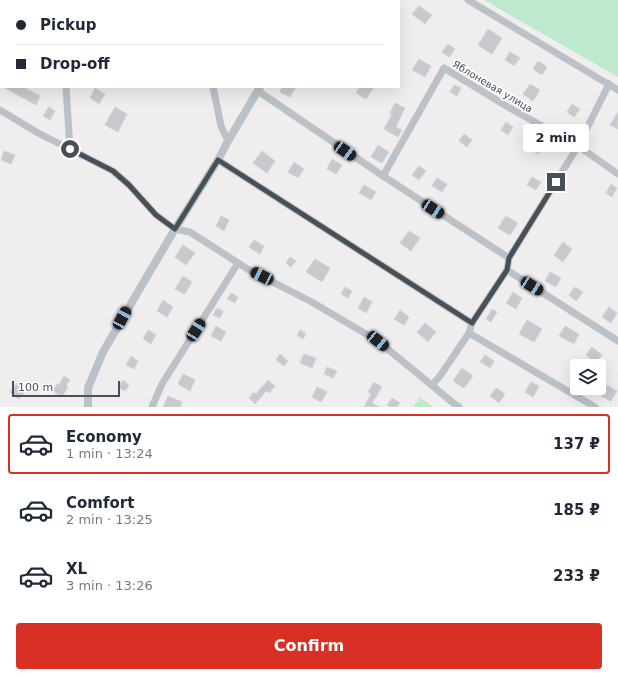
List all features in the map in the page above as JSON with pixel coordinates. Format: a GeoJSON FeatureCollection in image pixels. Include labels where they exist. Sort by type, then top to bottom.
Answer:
{"type":"FeatureCollection","features":[{"type":"Feature","properties":{"kind":"street"},"geometry":{"type":"LineString","coordinates":[[468,0],[618,90]]}},
{"type":"Feature","properties":{"kind":"street","name":"Яблоневая улица"},"geometry":{"type":"LineString","coordinates":[[383,176],[444,68],[508,107],[578,146],[618,174]]}},
{"type":"Feature","properties":{"kind":"street"},"geometry":{"type":"LineString","coordinates":[[432,385],[440,376],[469,333],[472,323],[507,270],[509,258],[578,146],[609,84]]}},
{"type":"Feature","properties":{"kind":"street"},"geometry":{"type":"LineString","coordinates":[[66,88],[70,149]]}},
{"type":"Feature","properties":{"kind":"street"},"geometry":{"type":"LineString","coordinates":[[213,88],[220,126],[228,141]]}},
{"type":"Feature","properties":{"kind":"street"},"geometry":{"type":"LineString","coordinates":[[88,407],[88,388],[103,352],[259,89],[383,176],[509,258]]}},
{"type":"Feature","properties":{"kind":"street"},"geometry":{"type":"LineString","coordinates":[[0,110],[38,133],[113,171],[129,185],[156,215],[175,229],[190,232],[249,270],[310,301],[378,341],[459,407]]}},
{"type":"Feature","properties":{"kind":"street"},"geometry":{"type":"LineString","coordinates":[[218,160],[472,323]]}},
{"type":"Feature","properties":{"kind":"street"},"geometry":{"type":"LineString","coordinates":[[152,407],[162,384],[238,263]]}},
{"type":"Feature","properties":{"kind":"street"},"geometry":{"type":"LineString","coordinates":[[507,270],[618,340]]}},
{"type":"Feature","properties":{"kind":"street"},"geometry":{"type":"LineString","coordinates":[[469,333],[595,407]]}},
{"type":"Feature","properties":{"kind":"green space"},"geometry":{"type":"Polygon","coordinates":[[[484,0],[618,0],[618,77],[484,0]]]}},
{"type":"Feature","properties":{"kind":"green space"},"geometry":{"type":"Polygon","coordinates":[[[420,397],[433,407],[413,407],[420,397]]]}},
{"type":"Feature","properties":{"kind":"building"},"geometry":{"type":"Polygon","coordinates":[[[419,6],[432,15],[425,24],[412,14],[419,6]]]}},
{"type":"Feature","properties":{"kind":"building"},"geometry":{"type":"Polygon","coordinates":[[[488,29],[502,38],[492,54],[478,45],[488,29]]]}},
{"type":"Feature","properties":{"kind":"building"},"geometry":{"type":"Polygon","coordinates":[[[448,44],[455,49],[449,57],[442,52],[448,44]]]}},
{"type":"Feature","properties":{"kind":"building"},"geometry":{"type":"Polygon","coordinates":[[[510,52],[520,58],[514,66],[505,60],[510,52]]]}},
{"type":"Feature","properties":{"kind":"building"},"geometry":{"type":"Polygon","coordinates":[[[419,59],[431,66],[425,77],[412,70],[419,59]]]}},
{"type":"Feature","properties":{"kind":"building"},"geometry":{"type":"Polygon","coordinates":[[[538,61],[547,67],[542,75],[533,69],[538,61]]]}},
{"type":"Feature","properties":{"kind":"building"},"geometry":{"type":"Polygon","coordinates":[[[530,84],[540,90],[533,101],[523,94],[530,84]]]}},
{"type":"Feature","properties":{"kind":"building"},"geometry":{"type":"Polygon","coordinates":[[[454,85],[461,88],[457,96],[450,92],[454,85]]]}},
{"type":"Feature","properties":{"kind":"building"},"geometry":{"type":"Polygon","coordinates":[[[5,88],[25,88],[40,96],[36,105],[5,88]]]}},
{"type":"Feature","properties":{"kind":"building"},"geometry":{"type":"Polygon","coordinates":[[[95,88],[105,94],[99,104],[90,98],[95,88]]]}},
{"type":"Feature","properties":{"kind":"building"},"geometry":{"type":"Polygon","coordinates":[[[282,88],[295,88],[290,97],[280,92],[282,88]]]}},
{"type":"Feature","properties":{"kind":"building"},"geometry":{"type":"Polygon","coordinates":[[[359,88],[373,88],[366,99],[356,93],[359,88]]]}},
{"type":"Feature","properties":{"kind":"building"},"geometry":{"type":"Polygon","coordinates":[[[395,103],[405,108],[396,127],[402,130],[398,137],[384,129],[392,114],[390,113],[395,103]]]}},
{"type":"Feature","properties":{"kind":"building"},"geometry":{"type":"Polygon","coordinates":[[[572,104],[580,109],[574,117],[567,112],[572,104]]]}},
{"type":"Feature","properties":{"kind":"building"},"geometry":{"type":"Polygon","coordinates":[[[49,107],[55,111],[50,120],[43,116],[49,107]]]}},
{"type":"Feature","properties":{"kind":"building"},"geometry":{"type":"Polygon","coordinates":[[[115,107],[127,114],[118,132],[105,125],[115,107]]]}},
{"type":"Feature","properties":{"kind":"building"},"geometry":{"type":"Polygon","coordinates":[[[618,112],[618,129],[610,125],[618,112]]]}},
{"type":"Feature","properties":{"kind":"building"},"geometry":{"type":"Polygon","coordinates":[[[506,122],[513,127],[508,135],[501,130],[506,122]]]}},
{"type":"Feature","properties":{"kind":"building"},"geometry":{"type":"Polygon","coordinates":[[[464,134],[472,140],[467,147],[459,141],[464,134]]]}},
{"type":"Feature","properties":{"kind":"building"},"geometry":{"type":"Polygon","coordinates":[[[535,140],[543,145],[538,154],[530,149],[535,140]]]}},
{"type":"Feature","properties":{"kind":"building"},"geometry":{"type":"Polygon","coordinates":[[[378,145],[389,152],[382,163],[371,157],[378,145]]]}},
{"type":"Feature","properties":{"kind":"building"},"geometry":{"type":"Polygon","coordinates":[[[4,151],[15,155],[11,164],[1,160],[4,151]]]}},
{"type":"Feature","properties":{"kind":"building"},"geometry":{"type":"Polygon","coordinates":[[[262,151],[275,161],[267,173],[253,163],[262,151]]]}},
{"type":"Feature","properties":{"kind":"building"},"geometry":{"type":"Polygon","coordinates":[[[332,159],[342,165],[336,174],[327,169],[332,159]]]}},
{"type":"Feature","properties":{"kind":"building"},"geometry":{"type":"Polygon","coordinates":[[[294,162],[304,169],[298,178],[288,172],[294,162]]]}},
{"type":"Feature","properties":{"kind":"building"},"geometry":{"type":"Polygon","coordinates":[[[419,166],[426,171],[419,180],[412,175],[419,166]]]}},
{"type":"Feature","properties":{"kind":"building"},"geometry":{"type":"Polygon","coordinates":[[[532,177],[541,182],[536,190],[527,185],[532,177]]]}},
{"type":"Feature","properties":{"kind":"building"},"geometry":{"type":"Polygon","coordinates":[[[437,178],[447,184],[442,192],[432,186],[437,178]]]}},
{"type":"Feature","properties":{"kind":"building"},"geometry":{"type":"Polygon","coordinates":[[[611,184],[617,188],[612,197],[606,193],[611,184]]]}},
{"type":"Feature","properties":{"kind":"building"},"geometry":{"type":"Polygon","coordinates":[[[364,185],[376,192],[371,200],[359,193],[364,185]]]}},
{"type":"Feature","properties":{"kind":"building"},"geometry":{"type":"Polygon","coordinates":[[[221,216],[229,220],[224,231],[216,226],[221,216]]]}},
{"type":"Feature","properties":{"kind":"building"},"geometry":{"type":"Polygon","coordinates":[[[506,216],[518,223],[510,235],[498,228],[506,216]]]}},
{"type":"Feature","properties":{"kind":"building"},"geometry":{"type":"Polygon","coordinates":[[[409,231],[420,238],[411,251],[400,243],[409,231]]]}},
{"type":"Feature","properties":{"kind":"building"},"geometry":{"type":"Polygon","coordinates":[[[254,240],[264,246],[260,254],[249,247],[254,240]]]}},
{"type":"Feature","properties":{"kind":"building"},"geometry":{"type":"Polygon","coordinates":[[[563,242],[572,249],[563,262],[554,255],[563,242]]]}},
{"type":"Feature","properties":{"kind":"building"},"geometry":{"type":"Polygon","coordinates":[[[183,245],[195,253],[186,265],[175,257],[183,245]]]}},
{"type":"Feature","properties":{"kind":"building"},"geometry":{"type":"Polygon","coordinates":[[[290,257],[296,261],[291,267],[286,263],[290,257]]]}},
{"type":"Feature","properties":{"kind":"building"},"geometry":{"type":"Polygon","coordinates":[[[315,259],[330,268],[322,282],[306,272],[315,259]]]}},
{"type":"Feature","properties":{"kind":"building"},"geometry":{"type":"Polygon","coordinates":[[[550,272],[561,278],[556,287],[545,281],[550,272]]]}},
{"type":"Feature","properties":{"kind":"building"},"geometry":{"type":"Polygon","coordinates":[[[183,276],[192,282],[185,294],[175,289],[183,276]]]}},
{"type":"Feature","properties":{"kind":"building"},"geometry":{"type":"Polygon","coordinates":[[[345,287],[352,291],[348,298],[341,294],[345,287]]]}},
{"type":"Feature","properties":{"kind":"building"},"geometry":{"type":"Polygon","coordinates":[[[575,287],[583,292],[576,301],[569,295],[575,287]]]}},
{"type":"Feature","properties":{"kind":"building"},"geometry":{"type":"Polygon","coordinates":[[[513,292],[522,298],[516,309],[506,303],[513,292]]]}},
{"type":"Feature","properties":{"kind":"building"},"geometry":{"type":"Polygon","coordinates":[[[231,293],[238,297],[235,303],[227,299],[231,293]]]}},
{"type":"Feature","properties":{"kind":"building"},"geometry":{"type":"Polygon","coordinates":[[[364,297],[372,302],[366,313],[358,308],[364,297]]]}},
{"type":"Feature","properties":{"kind":"building"},"geometry":{"type":"Polygon","coordinates":[[[163,300],[173,307],[167,317],[157,311],[163,300]]]}},
{"type":"Feature","properties":{"kind":"building"},"geometry":{"type":"Polygon","coordinates":[[[609,307],[617,313],[611,323],[602,317],[609,307]]]}},
{"type":"Feature","properties":{"kind":"building"},"geometry":{"type":"Polygon","coordinates":[[[217,308],[223,311],[220,318],[213,315],[217,308]]]}},
{"type":"Feature","properties":{"kind":"building"},"geometry":{"type":"Polygon","coordinates":[[[492,309],[497,312],[491,322],[486,319],[492,309]]]}},
{"type":"Feature","properties":{"kind":"building"},"geometry":{"type":"Polygon","coordinates":[[[400,310],[409,317],[404,325],[394,319],[400,310]]]}},
{"type":"Feature","properties":{"kind":"building"},"geometry":{"type":"Polygon","coordinates":[[[527,320],[542,329],[534,342],[519,334],[527,320]]]}},
{"type":"Feature","properties":{"kind":"building"},"geometry":{"type":"Polygon","coordinates":[[[425,323],[436,332],[428,342],[417,332],[425,323]]]}},
{"type":"Feature","properties":{"kind":"building"},"geometry":{"type":"Polygon","coordinates":[[[216,326],[226,332],[221,341],[211,336],[216,326]]]}},
{"type":"Feature","properties":{"kind":"building"},"geometry":{"type":"Polygon","coordinates":[[[565,326],[579,334],[574,344],[559,336],[565,326]]]}},
{"type":"Feature","properties":{"kind":"building"},"geometry":{"type":"Polygon","coordinates":[[[148,330],[156,335],[151,344],[143,339],[148,330]]]}},
{"type":"Feature","properties":{"kind":"building"},"geometry":{"type":"Polygon","coordinates":[[[300,330],[306,334],[303,339],[297,335],[300,330]]]}},
{"type":"Feature","properties":{"kind":"building"},"geometry":{"type":"Polygon","coordinates":[[[592,347],[602,355],[599,359],[591,359],[586,355],[592,347]]]}},
{"type":"Feature","properties":{"kind":"building"},"geometry":{"type":"Polygon","coordinates":[[[280,354],[288,361],[284,366],[276,360],[280,354]]]}},
{"type":"Feature","properties":{"kind":"building"},"geometry":{"type":"Polygon","coordinates":[[[304,354],[316,358],[312,368],[300,363],[304,354]]]}},
{"type":"Feature","properties":{"kind":"building"},"geometry":{"type":"Polygon","coordinates":[[[485,355],[494,361],[490,368],[480,362],[485,355]]]}},
{"type":"Feature","properties":{"kind":"building"},"geometry":{"type":"Polygon","coordinates":[[[131,356],[138,361],[134,369],[126,365],[131,356]]]}},
{"type":"Feature","properties":{"kind":"building"},"geometry":{"type":"Polygon","coordinates":[[[327,367],[337,371],[333,378],[324,374],[327,367]]]}},
{"type":"Feature","properties":{"kind":"building"},"geometry":{"type":"Polygon","coordinates":[[[462,368],[473,376],[464,388],[453,381],[462,368]]]}},
{"type":"Feature","properties":{"kind":"building"},"geometry":{"type":"Polygon","coordinates":[[[183,374],[195,380],[190,391],[178,384],[183,374]]]}},
{"type":"Feature","properties":{"kind":"building"},"geometry":{"type":"Polygon","coordinates":[[[64,376],[70,380],[62,397],[53,391],[57,384],[59,385],[64,376]]]}},
{"type":"Feature","properties":{"kind":"building"},"geometry":{"type":"Polygon","coordinates":[[[123,380],[129,385],[125,391],[118,387],[123,380]]]}},
{"type":"Feature","properties":{"kind":"building"},"geometry":{"type":"Polygon","coordinates":[[[268,380],[275,386],[269,393],[266,391],[255,404],[249,398],[254,392],[256,394],[268,380]]]}},
{"type":"Feature","properties":{"kind":"building"},"geometry":{"type":"Polygon","coordinates":[[[374,382],[382,387],[372,403],[379,407],[364,407],[371,394],[368,392],[374,382]]]}},
{"type":"Feature","properties":{"kind":"building"},"geometry":{"type":"Polygon","coordinates":[[[531,382],[539,386],[533,397],[525,392],[531,382]]]}},
{"type":"Feature","properties":{"kind":"building"},"geometry":{"type":"Polygon","coordinates":[[[17,383],[26,390],[19,399],[10,392],[17,383]]]}},
{"type":"Feature","properties":{"kind":"building"},"geometry":{"type":"Polygon","coordinates":[[[607,385],[617,391],[611,401],[601,396],[606,395],[607,385]]]}},
{"type":"Feature","properties":{"kind":"building"},"geometry":{"type":"Polygon","coordinates":[[[317,387],[327,392],[321,402],[312,397],[317,387]]]}},
{"type":"Feature","properties":{"kind":"building"},"geometry":{"type":"Polygon","coordinates":[[[496,388],[505,394],[499,403],[490,396],[496,388]]]}},
{"type":"Feature","properties":{"kind":"building"},"geometry":{"type":"Polygon","coordinates":[[[168,396],[182,402],[180,407],[163,407],[168,396]]]}},
{"type":"Feature","properties":{"kind":"building"},"geometry":{"type":"Polygon","coordinates":[[[392,398],[400,403],[397,407],[390,407],[387,405],[392,398]]]}},
{"type":"Feature","properties":{"kind":"route"},"geometry":{"type":"LineString","coordinates":[[70,149],[113,171],[129,185],[156,215],[175,229],[218,160],[472,323],[507,270],[509,258],[556,182]]}}]}
